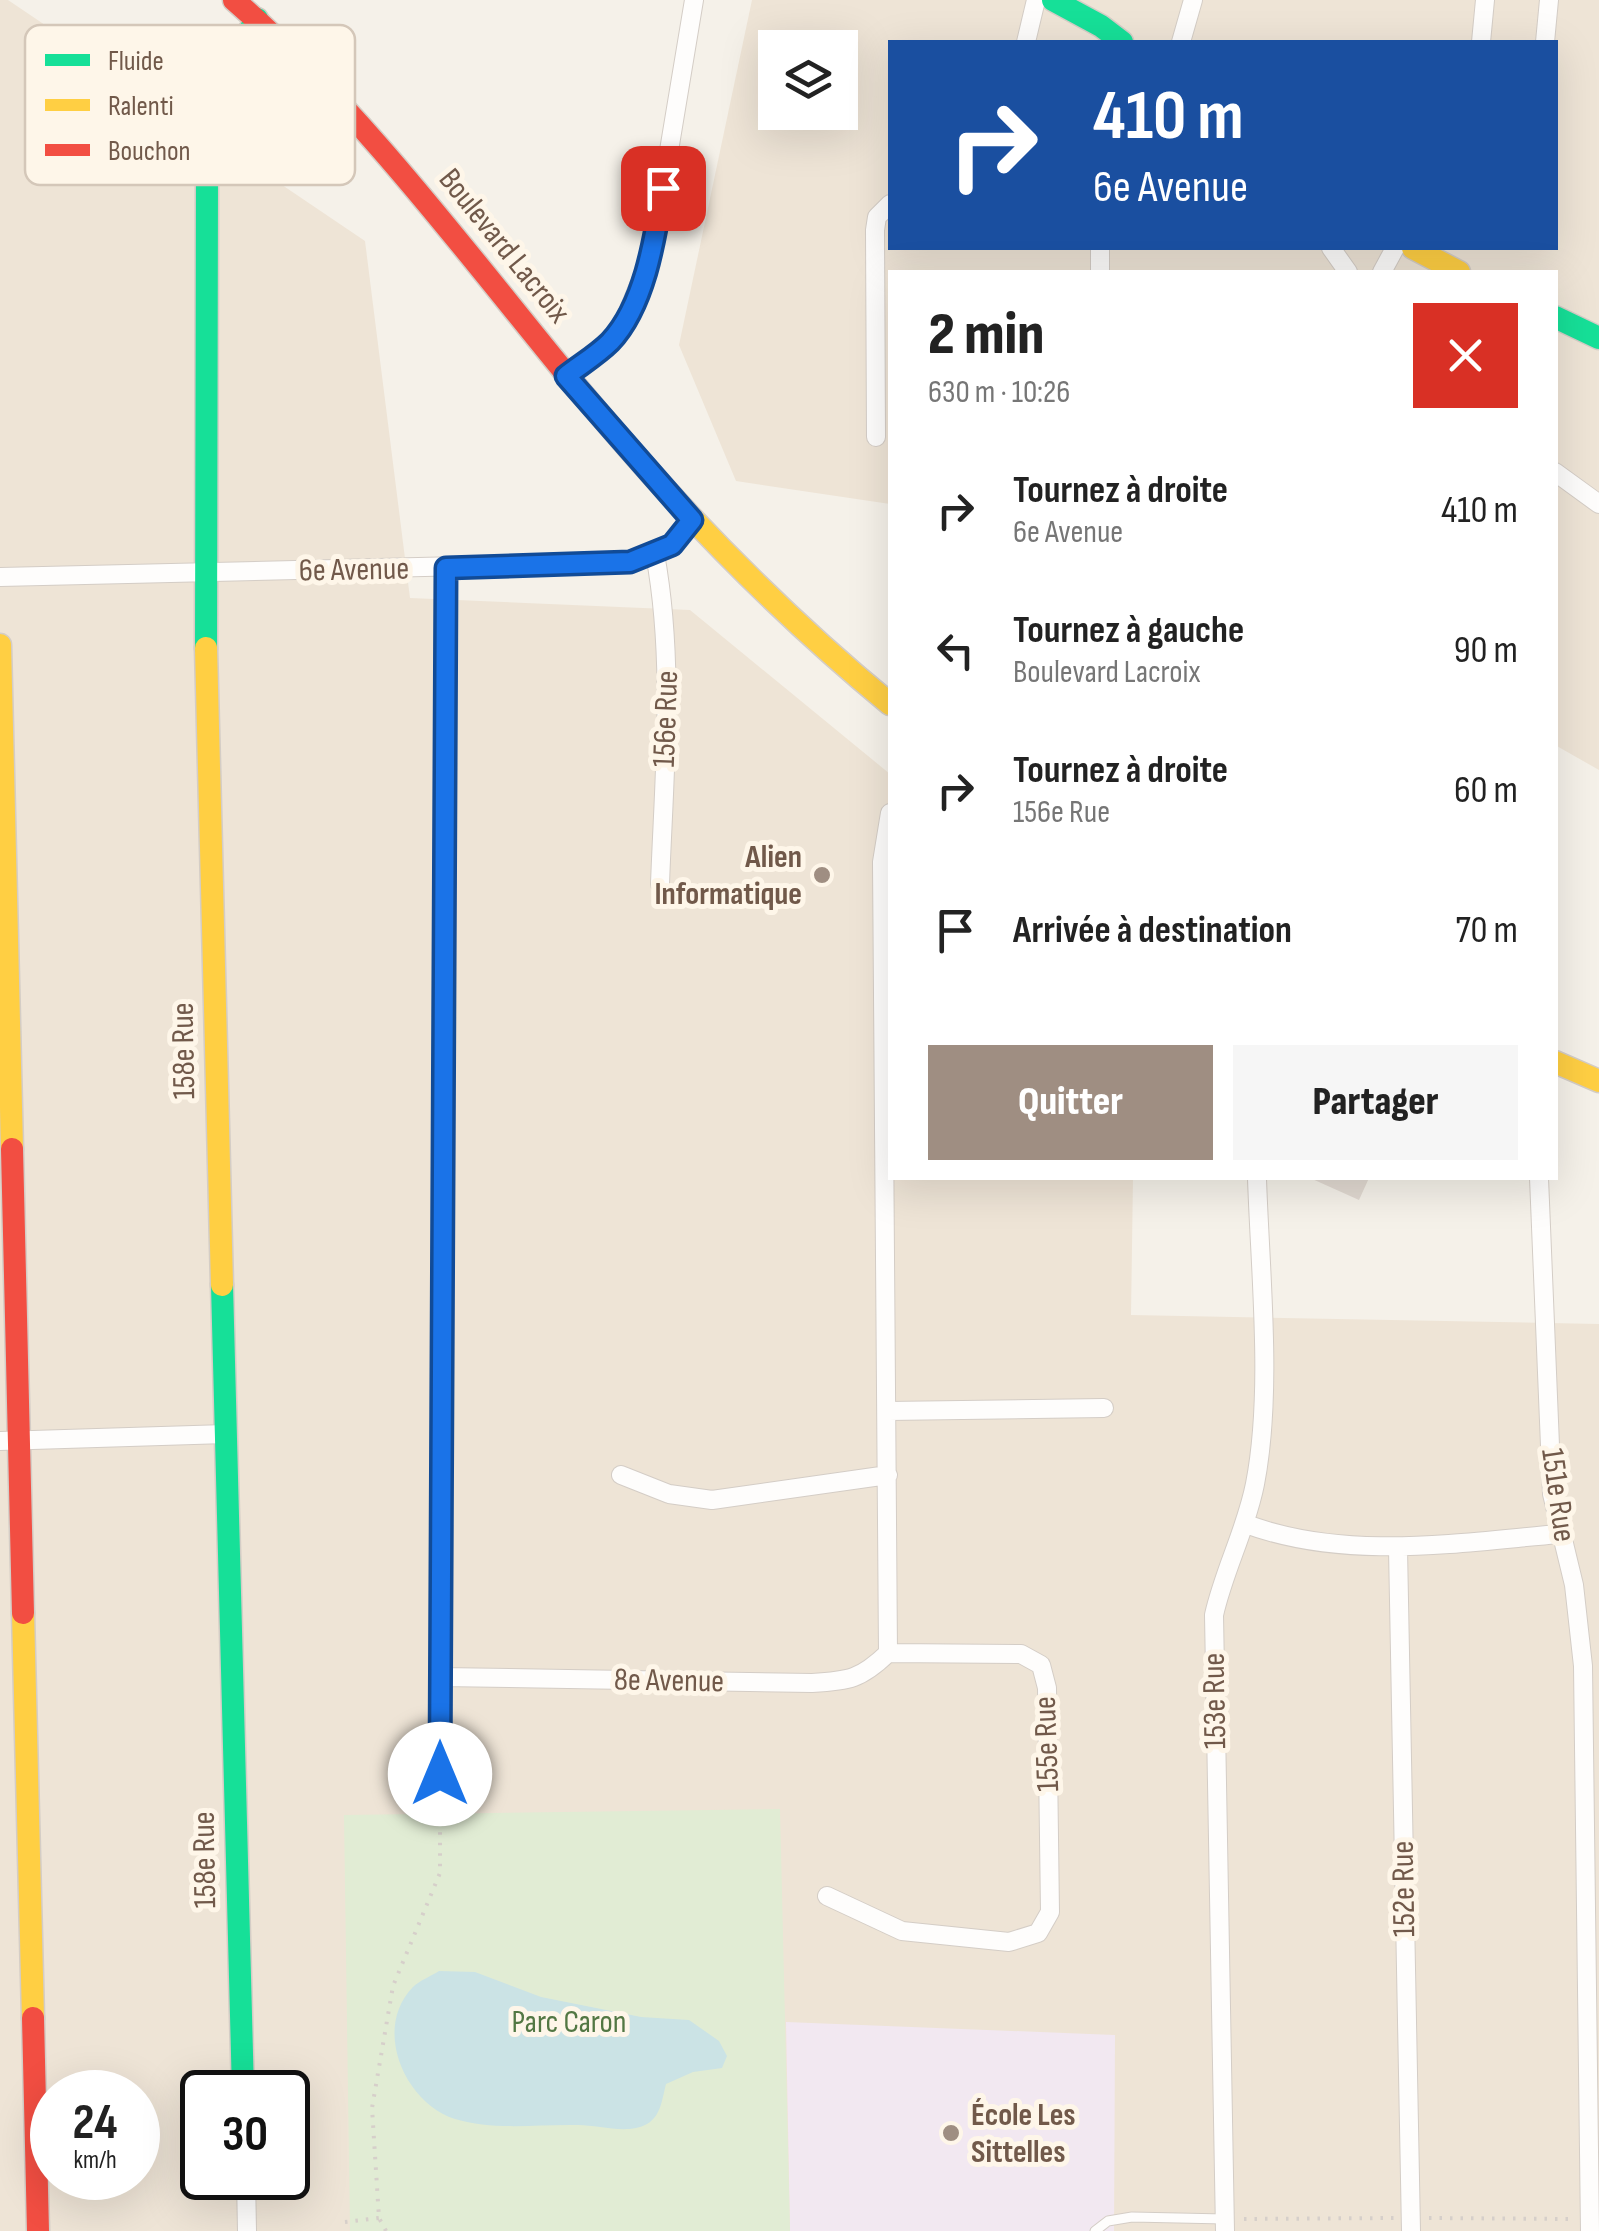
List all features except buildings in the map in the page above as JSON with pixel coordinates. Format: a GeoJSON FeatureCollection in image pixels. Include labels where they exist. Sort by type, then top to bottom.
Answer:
{"type":"FeatureCollection","features":[{"type":"Feature","properties":{"kind":"street","name":"Boulevard Lacroix"},"geometry":{"type":"LineString","coordinates":[[234,0],[264,25]]}},
{"type":"Feature","properties":{"kind":"street"},"geometry":{"type":"LineString","coordinates":[[566,376],[611,341],[626,317],[652,253],[694,0]]}},
{"type":"Feature","properties":{"kind":"street"},"geometry":{"type":"LineString","coordinates":[[1026,40],[1036,0]]}},
{"type":"Feature","properties":{"kind":"street"},"geometry":{"type":"LineString","coordinates":[[1053,0],[1119,40]]}},
{"type":"Feature","properties":{"kind":"street"},"geometry":{"type":"LineString","coordinates":[[1182,40],[1193,0]]}},
{"type":"Feature","properties":{"kind":"street"},"geometry":{"type":"LineString","coordinates":[[1481,40],[1485,0]]}},
{"type":"Feature","properties":{"kind":"street"},"geometry":{"type":"LineString","coordinates":[[1545,40],[1549,0]]}},
{"type":"Feature","properties":{"kind":"street","name":"158e Rue"},"geometry":{"type":"LineString","coordinates":[[252,25],[257,19]]}},
{"type":"Feature","properties":{"kind":"street","name":"Boulevard Lacroix"},"geometry":{"type":"LineString","coordinates":[[355,115],[566,376],[692,520],[818,646],[888,702]]}},
{"type":"Feature","properties":{"kind":"street","name":"158e Rue"},"geometry":{"type":"LineString","coordinates":[[208,185],[204,573],[242,2070]]}},
{"type":"Feature","properties":{"kind":"street"},"geometry":{"type":"LineString","coordinates":[[876,437],[875,230],[877,217],[888,206]]}},
{"type":"Feature","properties":{"kind":"street"},"geometry":{"type":"LineString","coordinates":[[1417,250],[1454,270]]}},
{"type":"Feature","properties":{"kind":"street"},"geometry":{"type":"LineString","coordinates":[[1558,318],[1599,338]]}},
{"type":"Feature","properties":{"kind":"street"},"geometry":{"type":"LineString","coordinates":[[1558,474],[1599,504]]}},
{"type":"Feature","properties":{"kind":"street"},"geometry":{"type":"LineString","coordinates":[[654,554],[672,545],[692,520]]}},
{"type":"Feature","properties":{"kind":"street","name":"6e Avenue"},"geometry":{"type":"LineString","coordinates":[[0,577],[602,564],[630,562],[654,554]]}},
{"type":"Feature","properties":{"kind":"street","name":"156e Rue"},"geometry":{"type":"LineString","coordinates":[[654,554],[664,603],[668,655],[660,884]]}},
{"type":"Feature","properties":{"kind":"street"},"geometry":{"type":"LineString","coordinates":[[440,1806],[446,568]]}},
{"type":"Feature","properties":{"kind":"street"},"geometry":{"type":"LineString","coordinates":[[0,645],[9,1441],[38,2231]]}},
{"type":"Feature","properties":{"kind":"street"},"geometry":{"type":"LineString","coordinates":[[888,825],[882,862],[888,1165],[888,1652]]}},
{"type":"Feature","properties":{"kind":"street"},"geometry":{"type":"LineString","coordinates":[[1558,1067],[1599,1081]]}},
{"type":"Feature","properties":{"kind":"street","name":"153e Rue"},"geometry":{"type":"LineString","coordinates":[[1225,2225],[1214,1615],[1225,1574],[1246,1524],[1256,1481],[1263,1401],[1257,1180]]}},
{"type":"Feature","properties":{"kind":"street","name":"151e Rue"},"geometry":{"type":"LineString","coordinates":[[1539,1180],[1552,1494],[1574,1584],[1583,1666],[1590,2231]]}},
{"type":"Feature","properties":{"kind":"street"},"geometry":{"type":"LineString","coordinates":[[888,1411],[1104,1408]]}},
{"type":"Feature","properties":{"kind":"street"},"geometry":{"type":"LineString","coordinates":[[9,1441],[226,1434]]}},
{"type":"Feature","properties":{"kind":"street"},"geometry":{"type":"LineString","coordinates":[[620,1475],[669,1494],[712,1500],[888,1475]]}},
{"type":"Feature","properties":{"kind":"street"},"geometry":{"type":"LineString","coordinates":[[1246,1524],[1281,1537],[1398,1548],[1559,1534]]}},
{"type":"Feature","properties":{"kind":"street","name":"152e Rue"},"geometry":{"type":"LineString","coordinates":[[1398,1548],[1410,2231]]}},
{"type":"Feature","properties":{"kind":"street","name":"8e Avenue"},"geometry":{"type":"LineString","coordinates":[[441,1678],[812,1683],[861,1676],[888,1652]]}},
{"type":"Feature","properties":{"kind":"street","name":"155e Rue"},"geometry":{"type":"LineString","coordinates":[[828,1896],[902,1932],[1009,1942],[1038,1932],[1050,1912],[1047,1688],[1041,1665],[1021,1654],[888,1652]]}},
{"type":"Feature","properties":{"kind":"street"},"geometry":{"type":"LineString","coordinates":[[246,2200],[247,2231]]}},
{"type":"Feature","properties":{"kind":"lane"},"geometry":{"type":"LineString","coordinates":[[1095,2231],[1108,2221],[1132,2217],[1225,2225]]}},
{"type":"Feature","properties":{"kind":"path"},"geometry":{"type":"LineString","coordinates":[[386,2231],[379,2218],[372,2108],[394,1986],[440,1873],[440,1806]]}},
{"type":"Feature","properties":{"kind":"path"},"geometry":{"type":"LineString","coordinates":[[345,2222],[379,2218]]}},
{"type":"Feature","properties":{"kind":"shaded area"},"geometry":{"type":"Polygon","coordinates":[[[0,0],[8,0],[45,25],[25,25],[25,185],[282,185],[365,241],[410,598],[690,610],[888,772],[884,939],[888,1180],[1133,1180],[1131,1315],[1599,1324],[1599,2231],[0,2231],[0,0]]]}},
{"type":"Feature","properties":{"kind":"shaded area"},"geometry":{"type":"Polygon","coordinates":[[[752,0],[1599,0],[1599,770],[1558,747],[1558,270],[888,270],[888,504],[736,481],[679,345],[752,0]]]}},
{"type":"Feature","properties":{"kind":"shaded area","name":"École Les Sittelles"},"geometry":{"type":"Polygon","coordinates":[[[786,2022],[1115,2035],[1114,2231],[790,2231],[786,2022]]]}},
{"type":"Feature","properties":{"kind":"green space","name":"Parc Caron"},"geometry":{"type":"Polygon","coordinates":[[[780,1809],[790,2231],[350,2231],[344,1815],[780,1809]]]}},
{"type":"Feature","properties":{"kind":"water"},"geometry":{"type":"Polygon","coordinates":[[[439,1971],[475,1972],[541,1997],[641,2017],[689,2020],[719,2041],[727,2056],[722,2068],[693,2072],[666,2084],[655,2116],[639,2127],[501,2126],[455,2119],[422,2098],[400,2063],[395,2043],[395,2023],[401,2004],[416,1985],[439,1971]]]}},
{"type":"Feature","properties":{"kind":"traffic: fast"},"geometry":{"type":"LineString","coordinates":[[1053,0],[1119,40]]}},
{"type":"Feature","properties":{"kind":"traffic: fast"},"geometry":{"type":"LineString","coordinates":[[253,25],[257,19]]}},
{"type":"Feature","properties":{"kind":"traffic: fast"},"geometry":{"type":"LineString","coordinates":[[206,648],[207,185]]}},
{"type":"Feature","properties":{"kind":"traffic: fast"},"geometry":{"type":"LineString","coordinates":[[1558,318],[1599,338]]}},
{"type":"Feature","properties":{"kind":"traffic: fast"},"geometry":{"type":"LineString","coordinates":[[222,1285],[242,2070]]}},
{"type":"Feature","properties":{"kind":"traffic: slow"},"geometry":{"type":"LineString","coordinates":[[1417,250],[1455,270]]}},
{"type":"Feature","properties":{"kind":"traffic: slow"},"geometry":{"type":"LineString","coordinates":[[585,397],[730,558],[888,702]]}},
{"type":"Feature","properties":{"kind":"traffic: slow"},"geometry":{"type":"LineString","coordinates":[[0,645],[12,1149]]}},
{"type":"Feature","properties":{"kind":"traffic: slow"},"geometry":{"type":"LineString","coordinates":[[206,648],[222,1285]]}},
{"type":"Feature","properties":{"kind":"traffic: slow"},"geometry":{"type":"LineString","coordinates":[[1558,1063],[1599,1081]]}},
{"type":"Feature","properties":{"kind":"traffic: slow"},"geometry":{"type":"LineString","coordinates":[[23,1613],[33,2018]]}},
{"type":"Feature","properties":{"kind":"traffic: jam"},"geometry":{"type":"LineString","coordinates":[[234,0],[261,25]]}},
{"type":"Feature","properties":{"kind":"traffic: jam"},"geometry":{"type":"LineString","coordinates":[[355,120],[585,397]]}},
{"type":"Feature","properties":{"kind":"traffic: jam"},"geometry":{"type":"LineString","coordinates":[[12,1149],[23,1613]]}},
{"type":"Feature","properties":{"kind":"traffic: jam"},"geometry":{"type":"LineString","coordinates":[[33,2018],[38,2231]]}},
{"type":"Feature","properties":{"kind":"place","name":"Alien Informatique"},"geometry":{"type":"Point","coordinates":[822,875]}},
{"type":"Feature","properties":{"kind":"place","name":"École Les Sittelles"},"geometry":{"type":"Point","coordinates":[951,2133]}},
{"type":"Feature","properties":{"kind":"route"},"geometry":{"type":"LineString","coordinates":[[440,1774],[446,568],[630,562],[672,545],[692,520],[566,376],[611,341],[626,317],[652,253],[663,188]]}}]}
